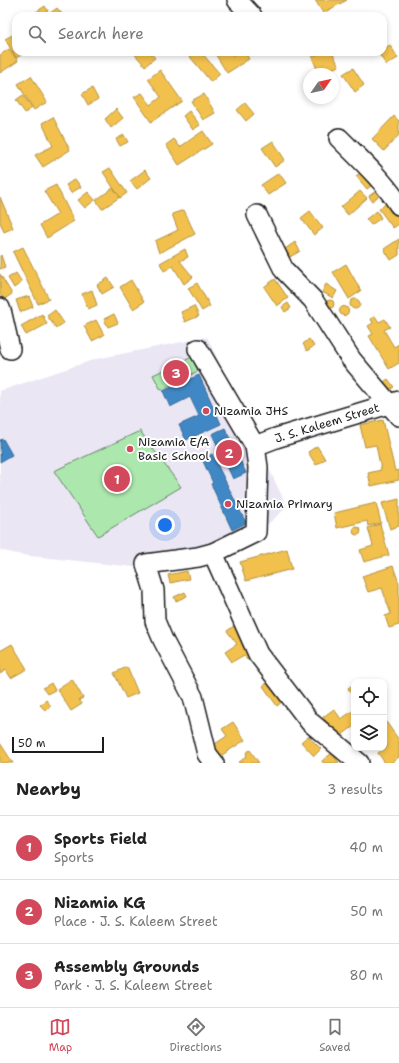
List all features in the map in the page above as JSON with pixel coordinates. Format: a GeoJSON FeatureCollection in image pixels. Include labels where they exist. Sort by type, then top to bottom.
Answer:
{"type":"FeatureCollection","features":[{"type":"Feature","properties":{"kind":"street"},"geometry":{"type":"LineString","coordinates":[[237,0],[248,12]]}},
{"type":"Feature","properties":{"kind":"street"},"geometry":{"type":"LineString","coordinates":[[339,138],[394,197],[399,205]]}},
{"type":"Feature","properties":{"kind":"street"},"geometry":{"type":"LineString","coordinates":[[257,215],[284,270],[313,300],[351,359],[396,407]]}},
{"type":"Feature","properties":{"kind":"street"},"geometry":{"type":"LineString","coordinates":[[0,308],[10,349]]}},
{"type":"Feature","properties":{"kind":"street"},"geometry":{"type":"LineString","coordinates":[[198,349],[255,446],[258,467],[256,532],[213,553],[198,557],[146,564],[154,590],[156,621],[163,640],[193,697],[207,754],[214,763]]}},
{"type":"Feature","properties":{"kind":"street","name":"J. S. Kaleem Street"},"geometry":{"type":"LineString","coordinates":[[255,446],[276,438],[396,407]]}},
{"type":"Feature","properties":{"kind":"street"},"geometry":{"type":"LineString","coordinates":[[213,553],[258,654],[310,722],[359,763]]}},
{"type":"Feature","properties":{"kind":"shaded area","name":"Nizamia E/A Basic School"},"geometry":{"type":"Polygon","coordinates":[[[207,337],[287,507],[237,552],[172,571],[21,555],[0,550],[0,391],[96,359],[207,337]]]}},
{"type":"Feature","properties":{"kind":"green space"},"geometry":{"type":"Polygon","coordinates":[[[192,357],[198,371],[161,390],[153,375],[192,357]]]}},
{"type":"Feature","properties":{"kind":"green space"},"geometry":{"type":"Polygon","coordinates":[[[140,431],[181,487],[98,536],[54,471],[140,431]]]}},
{"type":"Feature","properties":{"kind":"building: Homes"},"geometry":{"type":"Polygon","coordinates":[[[315,0],[347,0],[325,12],[322,12],[315,0]]]}},
{"type":"Feature","properties":{"kind":"building: Homes"},"geometry":{"type":"Polygon","coordinates":[[[45,6],[48,11],[46,12],[36,12],[45,6]]]}},
{"type":"Feature","properties":{"kind":"building: Homes"},"geometry":{"type":"Polygon","coordinates":[[[57,8],[60,12],[52,12],[57,8]]]}},
{"type":"Feature","properties":{"kind":"building: Homes"},"geometry":{"type":"Polygon","coordinates":[[[12,35],[12,51],[5,39],[12,35]]]}},
{"type":"Feature","properties":{"kind":"building: Homes"},"geometry":{"type":"Polygon","coordinates":[[[390,45],[398,58],[386,65],[380,56],[387,56],[387,47],[390,45]]]}},
{"type":"Feature","properties":{"kind":"building: Homes"},"geometry":{"type":"Polygon","coordinates":[[[9,49],[12,56],[14,56],[18,61],[0,73],[0,55],[9,49]]]}},
{"type":"Feature","properties":{"kind":"building: Homes"},"geometry":{"type":"Polygon","coordinates":[[[136,56],[153,56],[155,58],[145,66],[136,56]]]}},
{"type":"Feature","properties":{"kind":"building: Homes"},"geometry":{"type":"Polygon","coordinates":[[[189,56],[204,56],[220,74],[211,82],[189,56]]]}},
{"type":"Feature","properties":{"kind":"building: Homes"},"geometry":{"type":"Polygon","coordinates":[[[216,56],[247,56],[249,59],[227,73],[216,56]]]}},
{"type":"Feature","properties":{"kind":"building: Homes"},"geometry":{"type":"Polygon","coordinates":[[[314,56],[334,56],[339,66],[334,68],[317,68],[312,57],[314,56]]]}},
{"type":"Feature","properties":{"kind":"building: Homes"},"geometry":{"type":"Polygon","coordinates":[[[353,68],[364,85],[355,92],[343,74],[353,68]]]}},
{"type":"Feature","properties":{"kind":"building: Homes"},"geometry":{"type":"Polygon","coordinates":[[[160,70],[182,101],[151,122],[134,97],[142,93],[151,105],[161,97],[148,79],[160,70]]]}},
{"type":"Feature","properties":{"kind":"building: Homes"},"geometry":{"type":"Polygon","coordinates":[[[31,76],[47,102],[34,110],[18,84],[31,76]]]}},
{"type":"Feature","properties":{"kind":"building: Homes"},"geometry":{"type":"Polygon","coordinates":[[[92,88],[98,99],[88,105],[82,94],[92,88]]]}},
{"type":"Feature","properties":{"kind":"building: Homes"},"geometry":{"type":"Polygon","coordinates":[[[204,94],[215,113],[203,120],[191,101],[204,94]]]}},
{"type":"Feature","properties":{"kind":"building: Homes"},"geometry":{"type":"Polygon","coordinates":[[[23,95],[32,108],[25,113],[16,100],[23,95]]]}},
{"type":"Feature","properties":{"kind":"building: Homes"},"geometry":{"type":"Polygon","coordinates":[[[245,103],[254,114],[246,121],[237,110],[245,103]]]}},
{"type":"Feature","properties":{"kind":"building: Homes"},"geometry":{"type":"Polygon","coordinates":[[[116,109],[123,118],[111,128],[105,119],[116,109]]]}},
{"type":"Feature","properties":{"kind":"building: Homes"},"geometry":{"type":"Polygon","coordinates":[[[189,111],[200,125],[193,130],[183,116],[189,111]]]}},
{"type":"Feature","properties":{"kind":"building: Homes"},"geometry":{"type":"Polygon","coordinates":[[[394,116],[399,121],[399,135],[384,151],[372,139],[394,116]]]}},
{"type":"Feature","properties":{"kind":"building: Homes"},"geometry":{"type":"Polygon","coordinates":[[[53,117],[70,150],[43,167],[35,155],[53,146],[42,123],[53,117]]]}},
{"type":"Feature","properties":{"kind":"building: Homes"},"geometry":{"type":"Polygon","coordinates":[[[203,131],[212,144],[179,165],[166,145],[174,139],[180,147],[203,131]]]}},
{"type":"Feature","properties":{"kind":"building: Homes"},"geometry":{"type":"Polygon","coordinates":[[[124,135],[128,142],[120,146],[116,139],[124,135]]]}},
{"type":"Feature","properties":{"kind":"building: Homes"},"geometry":{"type":"Polygon","coordinates":[[[273,141],[285,160],[275,167],[262,148],[273,141]]]}},
{"type":"Feature","properties":{"kind":"building: Homes"},"geometry":{"type":"Polygon","coordinates":[[[110,168],[127,193],[120,198],[103,172],[110,168]]]}},
{"type":"Feature","properties":{"kind":"building: Homes"},"geometry":{"type":"Polygon","coordinates":[[[145,170],[151,178],[137,189],[130,181],[145,170]]]}},
{"type":"Feature","properties":{"kind":"building: Homes"},"geometry":{"type":"Polygon","coordinates":[[[364,170],[375,183],[367,189],[356,176],[364,170]]]}},
{"type":"Feature","properties":{"kind":"building: Homes"},"geometry":{"type":"Polygon","coordinates":[[[279,173],[286,183],[268,195],[261,185],[279,173]]]}},
{"type":"Feature","properties":{"kind":"building: Homes"},"geometry":{"type":"Polygon","coordinates":[[[75,179],[81,187],[71,193],[66,185],[75,179]]]}},
{"type":"Feature","properties":{"kind":"building: Homes"},"geometry":{"type":"Polygon","coordinates":[[[56,185],[74,221],[47,238],[40,225],[58,214],[44,191],[56,185]]]}},
{"type":"Feature","properties":{"kind":"building: Homes"},"geometry":{"type":"Polygon","coordinates":[[[113,188],[120,197],[102,209],[96,200],[113,188]]]}},
{"type":"Feature","properties":{"kind":"building: Homes"},"geometry":{"type":"Polygon","coordinates":[[[380,188],[383,193],[372,201],[369,196],[380,188]]]}},
{"type":"Feature","properties":{"kind":"building: Homes"},"geometry":{"type":"Polygon","coordinates":[[[360,191],[367,198],[348,215],[341,207],[360,191]]]}},
{"type":"Feature","properties":{"kind":"building: Homes"},"geometry":{"type":"Polygon","coordinates":[[[88,192],[95,200],[85,208],[78,200],[88,192]]]}},
{"type":"Feature","properties":{"kind":"building: Homes"},"geometry":{"type":"Polygon","coordinates":[[[0,197],[13,228],[4,232],[0,222],[0,197]]]}},
{"type":"Feature","properties":{"kind":"building: Homes"},"geometry":{"type":"Polygon","coordinates":[[[388,202],[399,217],[399,224],[393,228],[379,209],[388,202]]]}},
{"type":"Feature","properties":{"kind":"building: Homes"},"geometry":{"type":"Polygon","coordinates":[[[184,210],[195,234],[159,253],[155,241],[178,230],[172,214],[184,210]]]}},
{"type":"Feature","properties":{"kind":"building: Homes"},"geometry":{"type":"Polygon","coordinates":[[[310,211],[323,228],[314,235],[301,218],[310,211]]]}},
{"type":"Feature","properties":{"kind":"building: Homes"},"geometry":{"type":"Polygon","coordinates":[[[377,211],[381,218],[371,225],[366,219],[377,211]]]}},
{"type":"Feature","properties":{"kind":"building: Homes"},"geometry":{"type":"Polygon","coordinates":[[[399,239],[399,255],[391,260],[384,249],[399,239]]]}},
{"type":"Feature","properties":{"kind":"building: Homes"},"geometry":{"type":"Polygon","coordinates":[[[295,242],[300,251],[290,257],[285,249],[295,242]]]}},
{"type":"Feature","properties":{"kind":"building: Homes"},"geometry":{"type":"Polygon","coordinates":[[[23,247],[49,299],[38,304],[13,252],[23,247]]]}},
{"type":"Feature","properties":{"kind":"building: Homes"},"geometry":{"type":"Polygon","coordinates":[[[185,249],[188,257],[180,261],[193,277],[184,284],[173,266],[164,271],[160,263],[185,249]]]}},
{"type":"Feature","properties":{"kind":"building: Homes"},"geometry":{"type":"Polygon","coordinates":[[[1,255],[5,267],[0,269],[0,256],[1,255]]]}},
{"type":"Feature","properties":{"kind":"building: Homes"},"geometry":{"type":"Polygon","coordinates":[[[346,264],[361,291],[349,299],[333,272],[346,264]]]}},
{"type":"Feature","properties":{"kind":"building: Homes"},"geometry":{"type":"Polygon","coordinates":[[[16,273],[22,282],[14,288],[8,278],[16,273]]]}},
{"type":"Feature","properties":{"kind":"building: Homes"},"geometry":{"type":"Polygon","coordinates":[[[0,274],[12,294],[3,300],[0,294],[0,274]]]}},
{"type":"Feature","properties":{"kind":"building: Homes"},"geometry":{"type":"Polygon","coordinates":[[[108,278],[114,287],[102,294],[97,285],[108,278]]]}},
{"type":"Feature","properties":{"kind":"building: Homes"},"geometry":{"type":"Polygon","coordinates":[[[275,279],[288,298],[277,306],[264,287],[275,279]]]}},
{"type":"Feature","properties":{"kind":"building: Homes"},"geometry":{"type":"Polygon","coordinates":[[[131,280],[144,302],[133,309],[120,287],[131,280]]]}},
{"type":"Feature","properties":{"kind":"building: Homes"},"geometry":{"type":"Polygon","coordinates":[[[197,283],[210,306],[202,311],[188,288],[197,283]]]}},
{"type":"Feature","properties":{"kind":"building: Homes"},"geometry":{"type":"Polygon","coordinates":[[[326,284],[337,291],[333,298],[322,292],[326,284]]]}},
{"type":"Feature","properties":{"kind":"building: Homes"},"geometry":{"type":"Polygon","coordinates":[[[92,290],[97,305],[88,309],[82,294],[92,290]]]}},
{"type":"Feature","properties":{"kind":"building: Homes"},"geometry":{"type":"Polygon","coordinates":[[[29,296],[33,307],[20,312],[16,300],[29,296]]]}},
{"type":"Feature","properties":{"kind":"building: Homes"},"geometry":{"type":"Polygon","coordinates":[[[355,299],[360,304],[355,309],[350,304],[355,299]]]}},
{"type":"Feature","properties":{"kind":"building: Homes"},"geometry":{"type":"Polygon","coordinates":[[[328,300],[332,300],[334,304],[332,308],[328,308],[326,306],[326,302],[328,300]]]}},
{"type":"Feature","properties":{"kind":"building: Homes"},"geometry":{"type":"Polygon","coordinates":[[[288,303],[291,308],[285,312],[282,307],[288,303]]]}},
{"type":"Feature","properties":{"kind":"building: Homes"},"geometry":{"type":"Polygon","coordinates":[[[194,306],[199,316],[185,322],[181,312],[194,306]]]}},
{"type":"Feature","properties":{"kind":"building: Homes"},"geometry":{"type":"Polygon","coordinates":[[[342,307],[346,307],[348,311],[346,315],[342,315],[340,313],[340,309],[342,307]]]}},
{"type":"Feature","properties":{"kind":"building: Homes"},"geometry":{"type":"Polygon","coordinates":[[[55,310],[64,323],[56,328],[47,316],[55,310]]]}},
{"type":"Feature","properties":{"kind":"building: Homes"},"geometry":{"type":"Polygon","coordinates":[[[42,314],[47,324],[26,335],[21,326],[42,314]]]}},
{"type":"Feature","properties":{"kind":"building: Homes"},"geometry":{"type":"Polygon","coordinates":[[[114,314],[118,323],[108,327],[104,319],[114,314]]]}},
{"type":"Feature","properties":{"kind":"building: Homes"},"geometry":{"type":"Polygon","coordinates":[[[375,316],[379,322],[385,319],[390,327],[384,330],[394,347],[399,344],[399,363],[389,369],[369,336],[373,334],[368,326],[373,323],[371,319],[375,316]]]}},
{"type":"Feature","properties":{"kind":"building: Homes"},"geometry":{"type":"Polygon","coordinates":[[[96,320],[104,335],[92,341],[84,326],[96,320]]]}},
{"type":"Feature","properties":{"kind":"building: Homes"},"geometry":{"type":"Polygon","coordinates":[[[309,339],[314,346],[307,351],[303,344],[309,339]]]}},
{"type":"Feature","properties":{"kind":"building: Homes"},"geometry":{"type":"Polygon","coordinates":[[[388,379],[394,387],[386,392],[381,384],[388,379]]]}},
{"type":"Feature","properties":{"kind":"building: Homes"},"geometry":{"type":"Polygon","coordinates":[[[383,420],[395,471],[399,470],[399,480],[371,486],[368,473],[381,470],[376,445],[365,447],[360,425],[383,420]]]}},
{"type":"Feature","properties":{"kind":"building: Homes"},"geometry":{"type":"Polygon","coordinates":[[[317,446],[325,459],[316,465],[308,452],[317,446]]]}},
{"type":"Feature","properties":{"kind":"building: Homes"},"geometry":{"type":"Polygon","coordinates":[[[399,499],[399,526],[390,529],[382,503],[399,499]]]}},
{"type":"Feature","properties":{"kind":"building: Homes"},"geometry":{"type":"Polygon","coordinates":[[[376,503],[381,523],[368,526],[367,521],[337,528],[334,513],[376,503]]]}},
{"type":"Feature","properties":{"kind":"building: Homes"},"geometry":{"type":"Polygon","coordinates":[[[380,524],[389,555],[364,562],[360,550],[373,546],[368,528],[380,524]]]}},
{"type":"Feature","properties":{"kind":"building: Homes"},"geometry":{"type":"Polygon","coordinates":[[[357,527],[360,528],[360,534],[357,535],[354,534],[353,531],[354,528],[357,527]]]}},
{"type":"Feature","properties":{"kind":"building: Homes"},"geometry":{"type":"Polygon","coordinates":[[[287,549],[292,569],[246,581],[240,562],[287,549]]]}},
{"type":"Feature","properties":{"kind":"building: Homes"},"geometry":{"type":"Polygon","coordinates":[[[393,566],[399,583],[399,625],[389,628],[385,616],[391,614],[382,588],[368,592],[362,576],[393,566]]]}},
{"type":"Feature","properties":{"kind":"building: Homes"},"geometry":{"type":"Polygon","coordinates":[[[187,571],[189,579],[170,583],[168,575],[187,571]]]}},
{"type":"Feature","properties":{"kind":"building: Homes"},"geometry":{"type":"Polygon","coordinates":[[[185,592],[187,596],[176,601],[174,597],[185,592]]]}},
{"type":"Feature","properties":{"kind":"building: Homes"},"geometry":{"type":"Polygon","coordinates":[[[235,625],[255,654],[247,660],[244,655],[232,662],[225,652],[237,644],[227,631],[235,625]]]}},
{"type":"Feature","properties":{"kind":"building: Homes"},"geometry":{"type":"Polygon","coordinates":[[[12,644],[27,669],[11,678],[6,670],[0,674],[0,651],[12,644]]]}},
{"type":"Feature","properties":{"kind":"building: Homes"},"geometry":{"type":"Polygon","coordinates":[[[127,667],[138,693],[126,698],[114,673],[127,667]]]}},
{"type":"Feature","properties":{"kind":"building: Homes"},"geometry":{"type":"Polygon","coordinates":[[[274,678],[288,697],[277,706],[263,686],[274,678]]]}},
{"type":"Feature","properties":{"kind":"building: Homes"},"geometry":{"type":"Polygon","coordinates":[[[72,679],[83,698],[79,700],[82,704],[71,711],[57,689],[72,679]]]}},
{"type":"Feature","properties":{"kind":"building: Homes"},"geometry":{"type":"Polygon","coordinates":[[[51,683],[55,690],[47,694],[43,688],[51,683]]]}},
{"type":"Feature","properties":{"kind":"building: Homes"},"geometry":{"type":"Polygon","coordinates":[[[351,686],[351,694],[348,688],[351,686]]]}},
{"type":"Feature","properties":{"kind":"building: Homes"},"geometry":{"type":"Polygon","coordinates":[[[46,700],[51,706],[45,710],[40,705],[46,700]]]}},
{"type":"Feature","properties":{"kind":"building: Homes"},"geometry":{"type":"Polygon","coordinates":[[[334,709],[341,719],[351,712],[351,728],[338,738],[323,717],[334,709]]]}},
{"type":"Feature","properties":{"kind":"building: Homes"},"geometry":{"type":"Polygon","coordinates":[[[233,722],[245,740],[219,757],[212,746],[227,736],[222,729],[233,722]]]}},
{"type":"Feature","properties":{"kind":"building: Homes"},"geometry":{"type":"Polygon","coordinates":[[[387,723],[399,740],[399,757],[391,763],[385,763],[378,753],[381,751],[387,751],[387,723]]]}},
{"type":"Feature","properties":{"kind":"building: Homes"},"geometry":{"type":"Polygon","coordinates":[[[308,736],[321,749],[314,756],[301,742],[308,736]]]}},
{"type":"Feature","properties":{"kind":"building: Homes"},"geometry":{"type":"Polygon","coordinates":[[[0,743],[13,763],[0,763],[0,743]]]}},
{"type":"Feature","properties":{"kind":"building: Homes"},"geometry":{"type":"Polygon","coordinates":[[[250,750],[259,763],[238,763],[247,756],[246,753],[250,750]]]}},
{"type":"Feature","properties":{"kind":"building: Homes"},"geometry":{"type":"Polygon","coordinates":[[[332,753],[339,763],[323,763],[322,761],[332,753]]]}},
{"type":"Feature","properties":{"kind":"building: Schools","name":"Nizamia JHS"},"geometry":{"type":"Polygon","coordinates":[[[199,375],[221,424],[186,440],[179,425],[199,416],[190,397],[170,407],[163,391],[199,375]]]}},
{"type":"Feature","properties":{"kind":"building: Schools"},"geometry":{"type":"Polygon","coordinates":[[[225,428],[246,473],[233,479],[212,434],[225,428]]]}},
{"type":"Feature","properties":{"kind":"building: Schools"},"geometry":{"type":"Polygon","coordinates":[[[3,439],[12,455],[0,462],[0,440],[3,439]]]}},
{"type":"Feature","properties":{"kind":"building: Schools","name":"Nizamia Primary"},"geometry":{"type":"Polygon","coordinates":[[[212,454],[246,523],[232,530],[211,484],[213,483],[202,459],[212,454]]]}},
{"type":"Feature","properties":{"kind":"place","name":"Assembly Grounds"},"geometry":{"type":"Point","coordinates":[176,373]}},
{"type":"Feature","properties":{"kind":"place","name":"Nizamia JHS"},"geometry":{"type":"Point","coordinates":[206,411]}},
{"type":"Feature","properties":{"kind":"place","name":"Nizamia E/A Basic School"},"geometry":{"type":"Point","coordinates":[130,449]}},
{"type":"Feature","properties":{"kind":"place","name":"Nizamia KG"},"geometry":{"type":"Point","coordinates":[229,453]}},
{"type":"Feature","properties":{"kind":"place","name":"Sports Field"},"geometry":{"type":"Point","coordinates":[117,479]}},
{"type":"Feature","properties":{"kind":"place","name":"Nizamia Primary"},"geometry":{"type":"Point","coordinates":[228,504]}}]}
